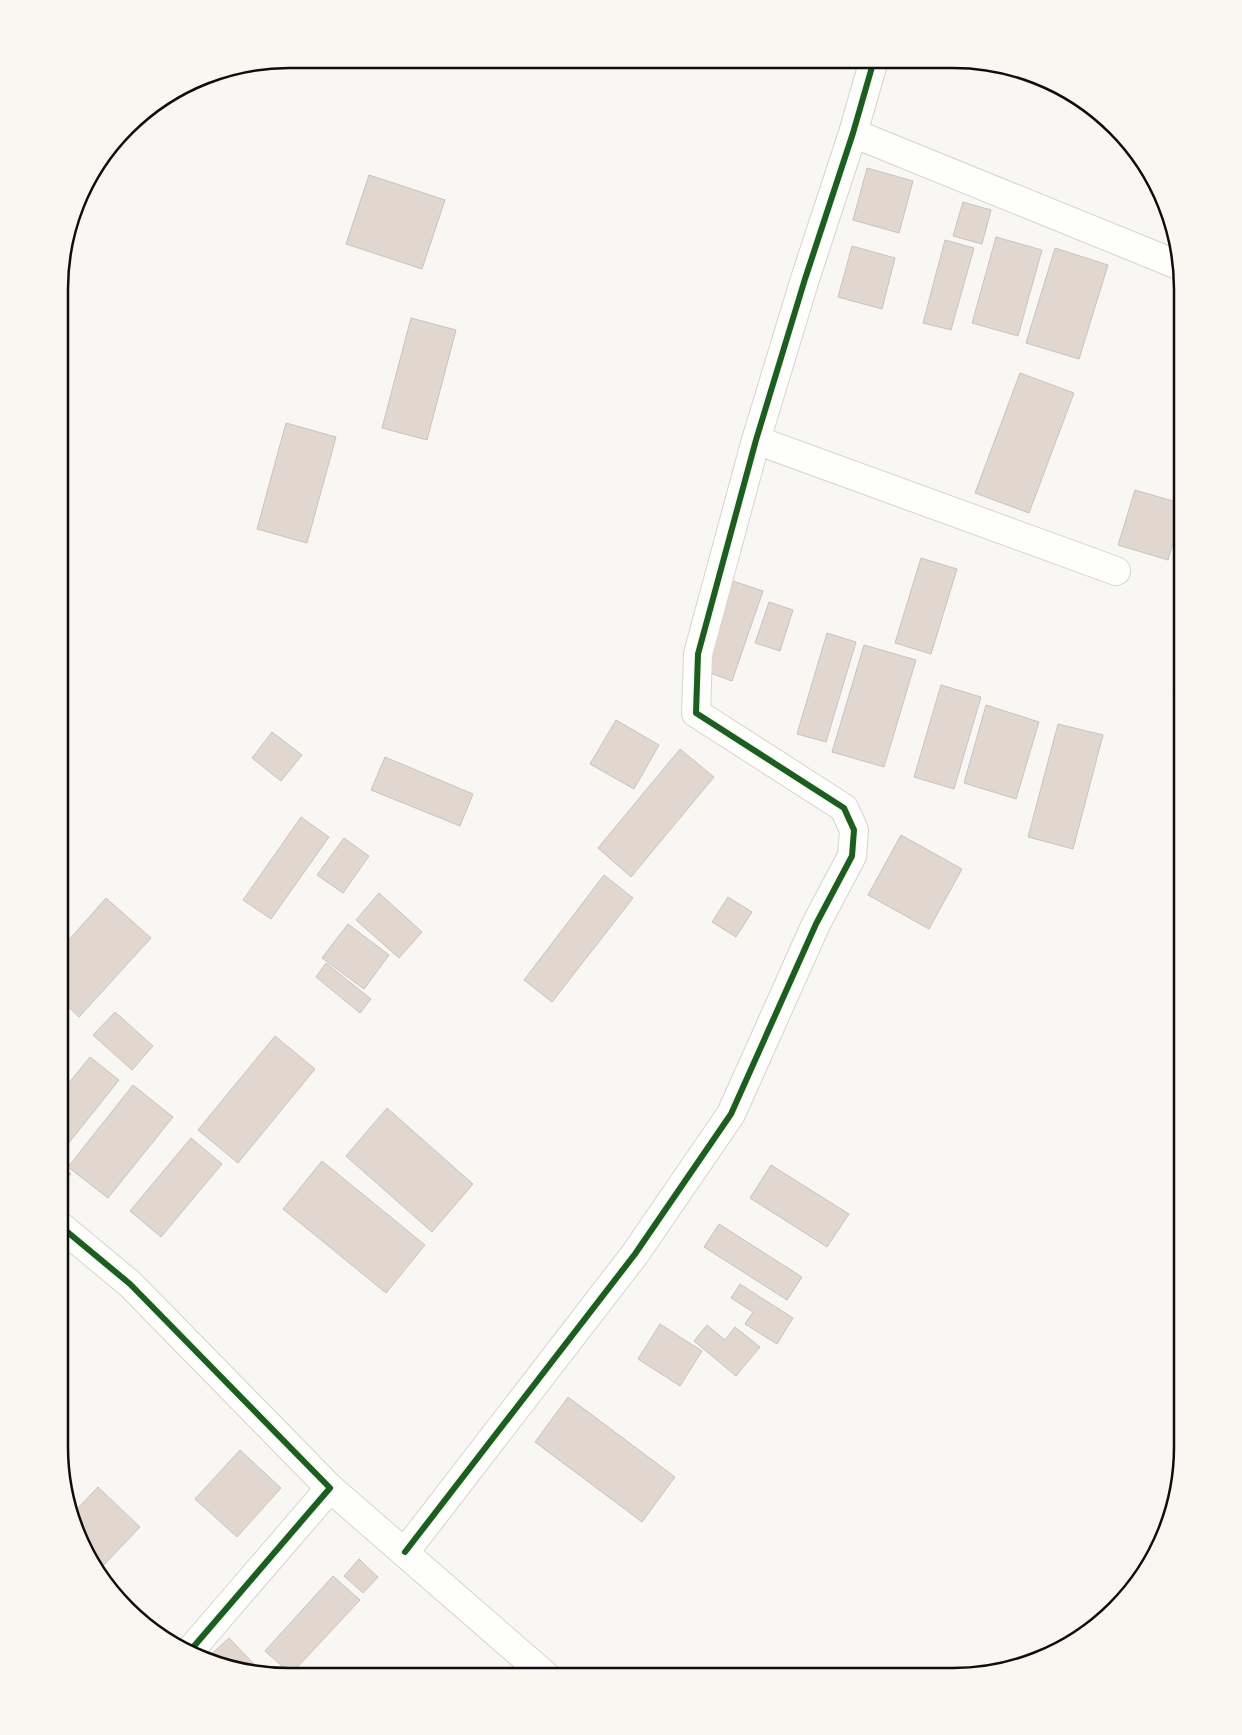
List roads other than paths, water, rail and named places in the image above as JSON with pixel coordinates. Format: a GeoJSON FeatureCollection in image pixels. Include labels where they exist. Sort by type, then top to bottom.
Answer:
{"type":"FeatureCollection","features":[{"type":"Feature","properties":{"kind":"street"},"geometry":{"type":"LineString","coordinates":[[405,1552],[635,1254],[731,1114],[816,924],[852,856],[854,830],[844,808],[696,713],[698,654],[756,440],[872,68]]}},
{"type":"Feature","properties":{"kind":"street"},"geometry":{"type":"LineString","coordinates":[[853,133],[1173,263]]}},
{"type":"Feature","properties":{"kind":"street"},"geometry":{"type":"LineString","coordinates":[[756,440],[1116,571]]}},
{"type":"Feature","properties":{"kind":"street"},"geometry":{"type":"LineString","coordinates":[[68,1232],[130,1284],[330,1488],[537,1668]]}},
{"type":"Feature","properties":{"kind":"street"},"geometry":{"type":"LineString","coordinates":[[194,1646],[330,1488]]}}]}
